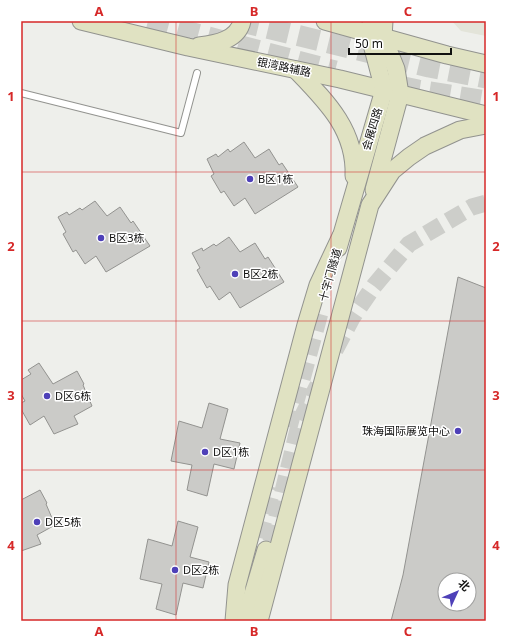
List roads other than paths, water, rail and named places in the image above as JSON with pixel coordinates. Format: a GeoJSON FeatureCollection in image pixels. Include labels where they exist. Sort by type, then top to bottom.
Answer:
{"type":"FeatureCollection","features":[{"type":"Feature","properties":{"kind":"main road","name":"银湾路辅路"},"geometry":{"type":"LineString","coordinates":[[81,21],[486,115]]}},
{"type":"Feature","properties":{"kind":"main road"},"geometry":{"type":"LineString","coordinates":[[188,47],[212,44],[229,39],[241,29],[242,21]]}},
{"type":"Feature","properties":{"kind":"main road"},"geometry":{"type":"LineString","coordinates":[[325,21],[377,28],[447,55],[486,64]]}},
{"type":"Feature","properties":{"kind":"main road"},"geometry":{"type":"LineString","coordinates":[[377,28],[396,69],[392,92]]}},
{"type":"Feature","properties":{"kind":"main road"},"geometry":{"type":"LineString","coordinates":[[296,70],[320,94],[342,123],[350,141],[354,164],[353,194]]}},
{"type":"Feature","properties":{"kind":"main road","name":"会展四路"},"geometry":{"type":"LineString","coordinates":[[341,236],[353,194],[392,92]]}},
{"type":"Feature","properties":{"kind":"main road","name":"会展四路"},"geometry":{"type":"LineString","coordinates":[[260,621],[370,205],[392,92]]}},
{"type":"Feature","properties":{"kind":"main road"},"geometry":{"type":"LineString","coordinates":[[370,205],[392,171],[409,156],[425,146],[460,130],[486,125]]}},
{"type":"Feature","properties":{"kind":"main road"},"geometry":{"type":"LineString","coordinates":[[234,621],[237,585],[306,324],[318,285],[341,236]]}},
{"type":"Feature","properties":{"kind":"main road"},"geometry":{"type":"LineString","coordinates":[[246,621],[338,304],[341,271],[341,236]]}},
{"type":"Feature","properties":{"kind":"main road","name":"十字门隧道"},"geometry":{"type":"LineString","coordinates":[[320,313],[341,236]]}},
{"type":"Feature","properties":{"kind":"lane"},"geometry":{"type":"LineString","coordinates":[[21,93],[181,133],[197,73]]}},
{"type":"Feature","properties":{"kind":"tunnel"},"geometry":{"type":"LineString","coordinates":[[148,21],[335,71]]}},
{"type":"Feature","properties":{"kind":"tunnel"},"geometry":{"type":"LineString","coordinates":[[238,21],[429,67],[486,78]]}},
{"type":"Feature","properties":{"kind":"tunnel"},"geometry":{"type":"LineString","coordinates":[[399,86],[486,101]]}},
{"type":"Feature","properties":{"kind":"tunnel"},"geometry":{"type":"LineString","coordinates":[[335,350],[352,318],[374,286],[409,244],[472,207],[486,203]]}},
{"type":"Feature","properties":{"kind":"tunnel"},"geometry":{"type":"LineString","coordinates":[[289,427],[320,313]]}},
{"type":"Feature","properties":{"kind":"tunnel"},"geometry":{"type":"LineString","coordinates":[[265,566],[300,421],[318,385]]}},
{"type":"Feature","properties":{"kind":"tunnel"},"geometry":{"type":"LineString","coordinates":[[239,610],[273,487]]}},
{"type":"Feature","properties":{"kind":"place","name":"B区1栋"},"geometry":{"type":"Point","coordinates":[250,179]}},
{"type":"Feature","properties":{"kind":"place","name":"B区3栋"},"geometry":{"type":"Point","coordinates":[101,238]}},
{"type":"Feature","properties":{"kind":"place","name":"B区2栋"},"geometry":{"type":"Point","coordinates":[235,274]}},
{"type":"Feature","properties":{"kind":"place","name":"D区6栋"},"geometry":{"type":"Point","coordinates":[47,396]}},
{"type":"Feature","properties":{"kind":"place","name":"珠海国际展览中心"},"geometry":{"type":"Point","coordinates":[458,431]}},
{"type":"Feature","properties":{"kind":"place","name":"D区1栋"},"geometry":{"type":"Point","coordinates":[205,452]}},
{"type":"Feature","properties":{"kind":"place","name":"D区5栋"},"geometry":{"type":"Point","coordinates":[37,522]}},
{"type":"Feature","properties":{"kind":"place","name":"D区2栋"},"geometry":{"type":"Point","coordinates":[175,570]}}]}
